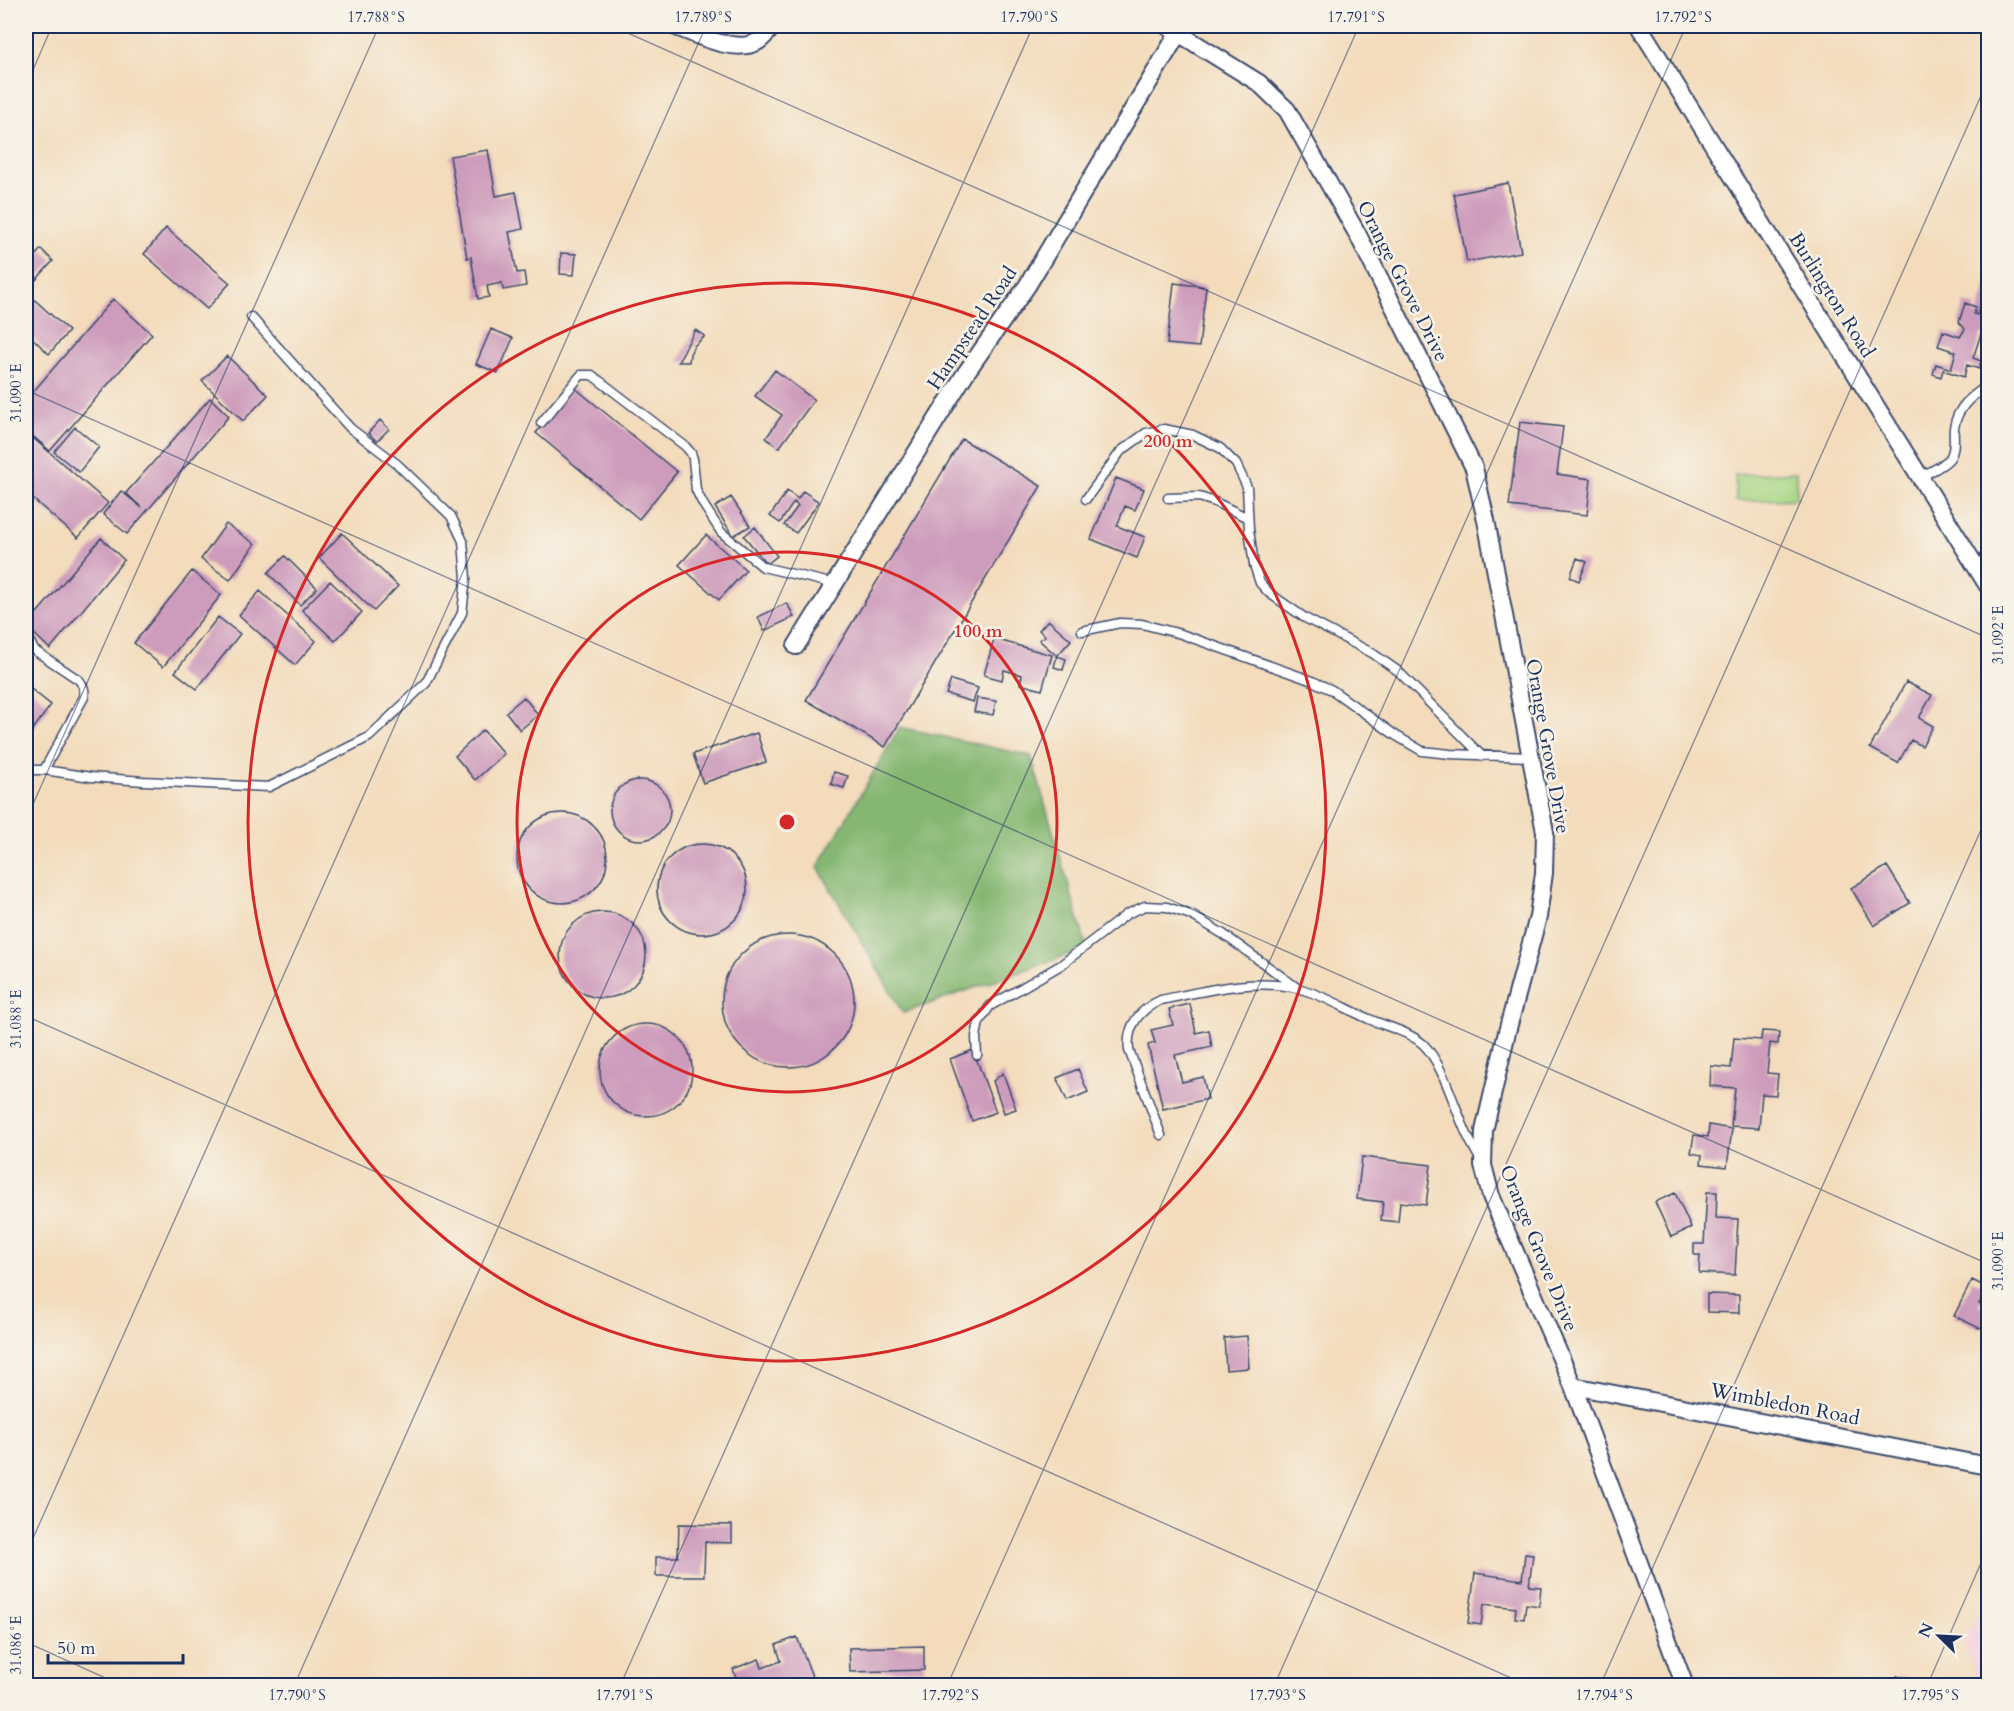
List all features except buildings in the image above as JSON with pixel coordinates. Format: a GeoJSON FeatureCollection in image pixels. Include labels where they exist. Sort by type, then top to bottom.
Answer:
{"type":"FeatureCollection","features":[{"type":"Feature","properties":{"kind":"street"},"geometry":{"type":"LineString","coordinates":[[674,26],[716,43],[738,45],[757,42],[774,26]]}},
{"type":"Feature","properties":{"kind":"street","name":"Burlington Road"},"geometry":{"type":"LineString","coordinates":[[1639,26],[1989,586]]}},
{"type":"Feature","properties":{"kind":"street","name":"Hampstead Road"},"geometry":{"type":"LineString","coordinates":[[796,646],[965,374],[1027,286],[1173,29]]}},
{"type":"Feature","properties":{"kind":"street","name":"Orange Grove Drive"},"geometry":{"type":"LineString","coordinates":[[1173,29],[1258,83],[1287,110],[1358,236],[1474,468],[1486,520],[1545,832],[1544,873],[1538,916],[1507,1032],[1484,1131],[1483,1165],[1491,1196],[1573,1386],[1684,1686]]}},
{"type":"Feature","properties":{"kind":"street","name":"Wimbledon Road"},"geometry":{"type":"LineString","coordinates":[[1573,1386],[1989,1466]]}},
{"type":"Feature","properties":{"kind":"lane"},"geometry":{"type":"LineString","coordinates":[[26,770],[132,780],[269,787],[369,737],[426,682],[462,613],[466,578],[463,541],[451,516],[397,464],[350,428],[251,317]]}},
{"type":"Feature","properties":{"kind":"lane"},"geometry":{"type":"LineString","coordinates":[[541,423],[581,375],[592,375],[691,453],[696,490],[721,532],[763,567],[834,584]]}},
{"type":"Feature","properties":{"kind":"lane"},"geometry":{"type":"LineString","coordinates":[[1921,477],[1950,458],[1954,447],[1954,428],[1959,413],[1968,399],[1989,385]]}},
{"type":"Feature","properties":{"kind":"lane"},"geometry":{"type":"LineString","coordinates":[[1086,499],[1121,451],[1146,433],[1164,429],[1193,435],[1220,448],[1236,464],[1247,487],[1254,565],[1260,583],[1269,593],[1305,618],[1372,653],[1398,671],[1482,756]]}},
{"type":"Feature","properties":{"kind":"lane"},"geometry":{"type":"LineString","coordinates":[[1168,498],[1199,498],[1215,502],[1248,518]]}},
{"type":"Feature","properties":{"kind":"lane"},"geometry":{"type":"LineString","coordinates":[[1082,631],[1120,624],[1142,624],[1181,634],[1332,690],[1395,735],[1422,751],[1530,758]]}},
{"type":"Feature","properties":{"kind":"lane"},"geometry":{"type":"LineString","coordinates":[[26,634],[34,650],[79,680],[85,692],[44,770]]}},
{"type":"Feature","properties":{"kind":"lane"},"geometry":{"type":"LineString","coordinates":[[977,1055],[975,1037],[979,1022],[990,1006],[1061,965],[1127,914],[1145,906],[1167,907],[1191,915],[1223,934],[1299,989]]}},
{"type":"Feature","properties":{"kind":"lane"},"geometry":{"type":"LineString","coordinates":[[1161,1135],[1129,1050],[1128,1039],[1138,1016],[1148,1006],[1161,1000],[1248,985],[1277,985],[1299,989],[1401,1031],[1423,1044],[1450,1093],[1464,1130],[1483,1165]]}},
{"type":"Feature","properties":{"kind":"shaded area"},"geometry":{"type":"Polygon","coordinates":[[[1988,1599],[1988,1685],[1979,1685],[1962,1638],[1988,1599]]]}},
{"type":"Feature","properties":{"kind":"green space"},"geometry":{"type":"Polygon","coordinates":[[[1796,472],[1797,499],[1736,501],[1735,475],[1796,472]]]}},
{"type":"Feature","properties":{"kind":"green space"},"geometry":{"type":"Polygon","coordinates":[[[900,727],[1031,756],[1087,948],[903,1013],[818,867],[900,727]]]}}]}
